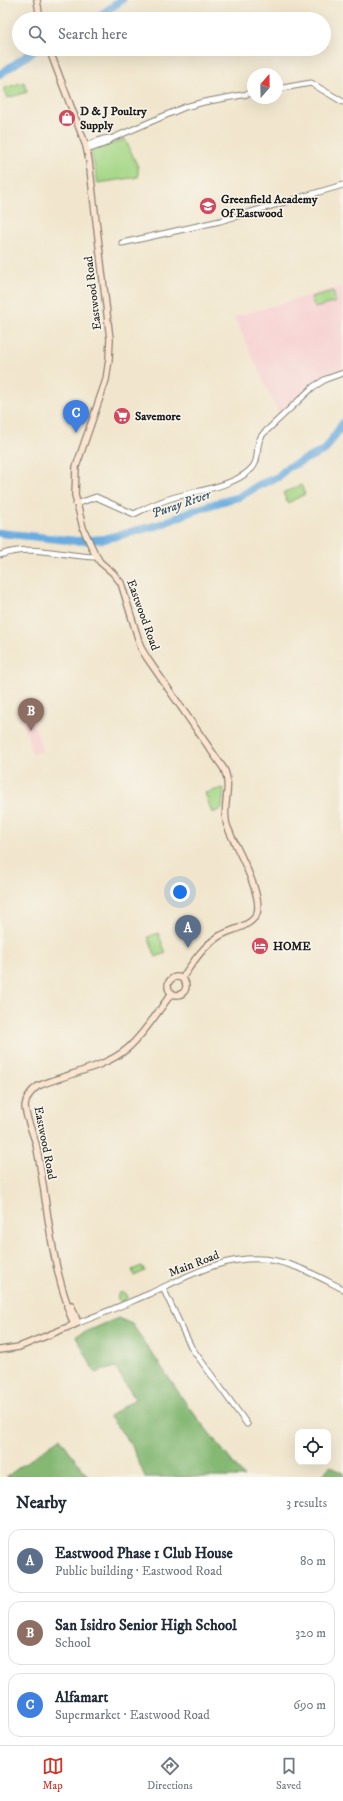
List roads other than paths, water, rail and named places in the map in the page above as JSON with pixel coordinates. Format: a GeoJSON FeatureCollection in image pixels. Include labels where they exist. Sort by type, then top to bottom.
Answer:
{"type":"FeatureCollection","features":[{"type":"Feature","properties":{"kind":"main road"},"geometry":{"type":"LineString","coordinates":[[37,0],[39,12]]}},
{"type":"Feature","properties":{"kind":"main road","name":"Eastwood Road"},"geometry":{"type":"LineString","coordinates":[[52,56],[86,148],[91,169],[110,349],[108,368],[102,392],[76,467],[74,486],[76,504],[84,529],[95,555],[114,573],[121,583],[141,648],[146,658],[224,769],[228,780],[225,815],[227,825],[252,882],[258,902],[258,910],[255,917],[249,922],[222,935],[210,943],[182,978]]}},
{"type":"Feature","properties":{"kind":"main road"},"geometry":{"type":"LineString","coordinates":[[174,977],[182,978],[186,986],[183,992],[178,994],[172,993],[168,988],[170,980],[174,977]]}},
{"type":"Feature","properties":{"kind":"main road","name":"Eastwood Road"},"geometry":{"type":"LineString","coordinates":[[76,1324],[70,1305],[67,1303],[56,1264],[36,1144],[26,1110],[26,1101],[31,1092],[38,1086],[109,1060],[127,1049],[142,1034],[172,993]]}},
{"type":"Feature","properties":{"kind":"main road"},"geometry":{"type":"LineString","coordinates":[[0,1350],[19,1347],[76,1324]]}},
{"type":"Feature","properties":{"kind":"street"},"geometry":{"type":"LineString","coordinates":[[283,88],[311,83],[343,102]]}},
{"type":"Feature","properties":{"kind":"street"},"geometry":{"type":"LineString","coordinates":[[86,148],[103,139],[113,138],[185,107],[247,94]]}},
{"type":"Feature","properties":{"kind":"street"},"geometry":{"type":"LineString","coordinates":[[122,243],[220,221],[343,185]]}},
{"type":"Feature","properties":{"kind":"street"},"geometry":{"type":"LineString","coordinates":[[76,504],[96,497],[134,514],[171,498],[232,480],[249,471],[253,467],[256,461],[258,441],[263,434],[313,387],[326,379],[343,373]]}},
{"type":"Feature","properties":{"kind":"street"},"geometry":{"type":"LineString","coordinates":[[0,555],[22,550],[95,555]]}},
{"type":"Feature","properties":{"kind":"street","name":"Main Road"},"geometry":{"type":"LineString","coordinates":[[76,1324],[163,1288],[204,1269],[240,1260],[275,1260],[294,1265],[343,1289]]}},
{"type":"Feature","properties":{"kind":"street"},"geometry":{"type":"LineString","coordinates":[[163,1288],[191,1347],[248,1424]]}},
{"type":"Feature","properties":{"kind":"waterway"},"geometry":{"type":"LineString","coordinates":[[105,12],[122,0]]}},
{"type":"Feature","properties":{"kind":"waterway"},"geometry":{"type":"LineString","coordinates":[[0,74],[27,56]]}},
{"type":"Feature","properties":{"kind":"waterway","name":"Puray River"},"geometry":{"type":"LineString","coordinates":[[0,533],[77,541],[104,539],[159,525],[190,512],[239,497],[259,485],[278,477],[287,468],[325,450],[343,423]]}},
{"type":"Feature","properties":{"kind":"place","name":"D & J Poultry Supply"},"geometry":{"type":"Point","coordinates":[67,118]}},
{"type":"Feature","properties":{"kind":"place","name":"Greenfield Academy Of Eastwood"},"geometry":{"type":"Point","coordinates":[208,206]}},
{"type":"Feature","properties":{"kind":"place","name":"Savemore"},"geometry":{"type":"Point","coordinates":[122,416]}},
{"type":"Feature","properties":{"kind":"place","name":"Alfamart"},"geometry":{"type":"Point","coordinates":[76,433]}},
{"type":"Feature","properties":{"kind":"place","name":"San Isidro Senior High School"},"geometry":{"type":"Point","coordinates":[31,731]}},
{"type":"Feature","properties":{"kind":"place","name":"HOME"},"geometry":{"type":"Point","coordinates":[260,946]}},
{"type":"Feature","properties":{"kind":"place","name":"Eastwood Phase 1 Club House"},"geometry":{"type":"Point","coordinates":[188,948]}}]}
